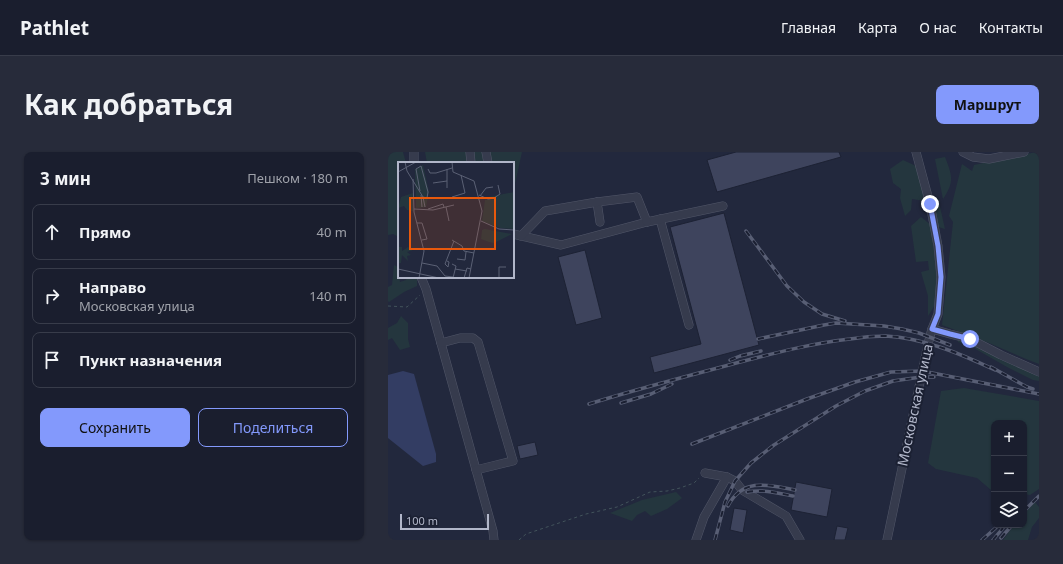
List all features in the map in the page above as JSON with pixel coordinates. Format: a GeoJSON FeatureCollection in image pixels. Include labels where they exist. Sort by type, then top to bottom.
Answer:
{"type":"FeatureCollection","features":[{"type":"Feature","properties":{"kind":"street"},"geometry":{"type":"LineString","coordinates":[[470,152],[471,162]]}},
{"type":"Feature","properties":{"kind":"street"},"geometry":{"type":"LineString","coordinates":[[486,152],[488,162]]}},
{"type":"Feature","properties":{"kind":"street","name":"Московская улица"},"geometry":{"type":"LineString","coordinates":[[887,540],[928,344],[938,314],[941,277],[938,246],[930,204],[916,152]]}},
{"type":"Feature","properties":{"kind":"street"},"geometry":{"type":"LineString","coordinates":[[963,152],[973,156],[989,159],[1024,152]]}},
{"type":"Feature","properties":{"kind":"street"},"geometry":{"type":"LineString","coordinates":[[517,235],[545,211],[637,197],[647,222]]}},
{"type":"Feature","properties":{"kind":"street"},"geometry":{"type":"LineString","coordinates":[[598,202],[600,222]]}},
{"type":"Feature","properties":{"kind":"street"},"geometry":{"type":"LineString","coordinates":[[517,235],[561,245],[647,222],[723,206]]}},
{"type":"Feature","properties":{"kind":"street"},"geometry":{"type":"LineString","coordinates":[[660,219],[689,325]]}},
{"type":"Feature","properties":{"kind":"street"},"geometry":{"type":"LineString","coordinates":[[421,278],[426,289],[441,343],[493,531],[494,540]]}},
{"type":"Feature","properties":{"kind":"street"},"geometry":{"type":"LineString","coordinates":[[932,329],[970,339],[1039,372]]}},
{"type":"Feature","properties":{"kind":"street"},"geometry":{"type":"LineString","coordinates":[[441,343],[460,338],[473,338],[478,342],[513,461],[476,470]]}},
{"type":"Feature","properties":{"kind":"street"},"geometry":{"type":"LineString","coordinates":[[705,473],[727,476],[735,481],[742,490],[786,516],[800,540]]}},
{"type":"Feature","properties":{"kind":"street"},"geometry":{"type":"LineString","coordinates":[[696,540],[704,517],[727,476]]}},
{"type":"Feature","properties":{"kind":"path"},"geometry":{"type":"LineString","coordinates":[[388,306],[407,307],[426,289]]}},
{"type":"Feature","properties":{"kind":"path"},"geometry":{"type":"LineString","coordinates":[[519,540],[526,534],[586,514],[617,507],[650,492],[667,491],[694,483],[705,473]]}},
{"type":"Feature","properties":{"kind":"shaded area"},"geometry":{"type":"Polygon","coordinates":[[[388,152],[403,152],[406,162],[398,162],[398,236],[393,234],[388,235],[388,152]]]}},
{"type":"Feature","properties":{"kind":"shaded area"},"geometry":{"type":"Polygon","coordinates":[[[425,152],[522,152],[514,188],[514,162],[427,162],[425,152]]]}},
{"type":"Feature","properties":{"kind":"shaded area"},"geometry":{"type":"Polygon","coordinates":[[[1039,152],[1039,364],[942,325],[953,222],[949,216],[962,164],[972,171],[974,165],[1039,152]]]}},
{"type":"Feature","properties":{"kind":"shaded area"},"geometry":{"type":"Polygon","coordinates":[[[945,157],[951,174],[951,183],[943,199],[935,159],[945,157]]]}},
{"type":"Feature","properties":{"kind":"shaded area"},"geometry":{"type":"Polygon","coordinates":[[[903,160],[916,166],[925,201],[912,199],[911,210],[905,216],[900,198],[901,189],[893,183],[890,169],[903,160]]]}},
{"type":"Feature","properties":{"kind":"shaded area"},"geometry":{"type":"Polygon","coordinates":[[[938,198],[945,229],[938,227],[933,199],[938,198]]]}},
{"type":"Feature","properties":{"kind":"shaded area"},"geometry":{"type":"Polygon","coordinates":[[[921,217],[931,225],[938,284],[935,305],[928,316],[928,296],[921,272],[929,270],[928,261],[916,262],[911,226],[921,217]]]}},
{"type":"Feature","properties":{"kind":"shaded area"},"geometry":{"type":"Polygon","coordinates":[[[394,265],[398,267],[398,278],[399,278],[400,282],[406,280],[407,278],[417,278],[417,286],[404,292],[389,302],[388,287],[392,285],[394,265]]]}},
{"type":"Feature","properties":{"kind":"shaded area"},"geometry":{"type":"Polygon","coordinates":[[[401,316],[408,323],[408,339],[410,347],[400,350],[392,338],[388,340],[388,328],[397,323],[401,316]]]}},
{"type":"Feature","properties":{"kind":"shaded area"},"geometry":{"type":"Polygon","coordinates":[[[958,338],[1039,375],[1039,381],[1033,380],[1007,367],[971,346],[958,342],[958,338]]]}},
{"type":"Feature","properties":{"kind":"shaded area"},"geometry":{"type":"Polygon","coordinates":[[[964,388],[1039,401],[1039,489],[1030,495],[1027,494],[1027,420],[991,420],[991,490],[977,478],[936,469],[928,463],[941,391],[964,388]]]}},
{"type":"Feature","properties":{"kind":"shaded area"},"geometry":{"type":"Polygon","coordinates":[[[676,492],[682,498],[667,509],[651,516],[645,511],[637,515],[632,521],[610,513],[642,500],[676,492]]]}},
{"type":"Feature","properties":{"kind":"shaded area"},"geometry":{"type":"Polygon","coordinates":[[[1035,502],[1039,507],[1039,518],[1032,527],[1028,540],[1003,540],[1012,528],[1027,528],[1027,511],[1035,502]]]}},
{"type":"Feature","properties":{"kind":"water"},"geometry":{"type":"Polygon","coordinates":[[[403,371],[414,374],[436,454],[436,462],[423,466],[388,438],[388,375],[403,371]]]}},
{"type":"Feature","properties":{"kind":"building"},"geometry":{"type":"Polygon","coordinates":[[[736,152],[839,152],[841,157],[717,192],[707,160],[736,152]]]}},
{"type":"Feature","properties":{"kind":"building"},"geometry":{"type":"Polygon","coordinates":[[[724,213],[759,345],[654,373],[650,357],[701,344],[670,227],[724,213]]]}},
{"type":"Feature","properties":{"kind":"building"},"geometry":{"type":"Polygon","coordinates":[[[585,250],[602,318],[576,325],[558,257],[585,250]]]}},
{"type":"Feature","properties":{"kind":"building"},"geometry":{"type":"Polygon","coordinates":[[[535,442],[538,455],[520,459],[517,446],[535,442]]]}},
{"type":"Feature","properties":{"kind":"building"},"geometry":{"type":"Polygon","coordinates":[[[796,482],[832,489],[827,517],[791,510],[796,482]]]}},
{"type":"Feature","properties":{"kind":"building"},"geometry":{"type":"Polygon","coordinates":[[[734,508],[747,510],[743,533],[730,530],[734,508]]]}},
{"type":"Feature","properties":{"kind":"building"},"geometry":{"type":"Polygon","coordinates":[[[837,526],[848,528],[845,540],[834,540],[837,526]]]}},
{"type":"Feature","properties":{"kind":"railway"},"geometry":{"type":"LineString","coordinates":[[746,231],[787,286],[804,302],[822,314],[845,321]]}},
{"type":"Feature","properties":{"kind":"railway"},"geometry":{"type":"LineString","coordinates":[[758,339],[836,323],[884,326],[902,329],[919,333],[950,345]]}},
{"type":"Feature","properties":{"kind":"railway"},"geometry":{"type":"LineString","coordinates":[[589,404],[627,392],[783,351],[823,343],[868,337],[900,337],[928,343],[969,358],[995,370]]}},
{"type":"Feature","properties":{"kind":"railway"},"geometry":{"type":"LineString","coordinates":[[730,360],[761,351]]}},
{"type":"Feature","properties":{"kind":"railway"},"geometry":{"type":"LineString","coordinates":[[991,367],[1033,389]]}},
{"type":"Feature","properties":{"kind":"railway"},"geometry":{"type":"LineString","coordinates":[[692,444],[807,399],[855,382],[891,372],[922,371],[1039,394]]}},
{"type":"Feature","properties":{"kind":"railway"},"geometry":{"type":"LineString","coordinates":[[715,540],[725,502],[735,481],[751,463],[774,445],[836,406],[865,391],[893,381],[921,377],[934,377]]}},
{"type":"Feature","properties":{"kind":"railway"},"geometry":{"type":"LineString","coordinates":[[621,403],[651,394],[672,384]]}},
{"type":"Feature","properties":{"kind":"railway"},"geometry":{"type":"LineString","coordinates":[[728,506],[734,497],[741,491],[757,485],[776,486],[795,490]]}},
{"type":"Feature","properties":{"kind":"railway"},"geometry":{"type":"LineString","coordinates":[[747,492],[765,491],[793,496]]}},
{"type":"Feature","properties":{"kind":"railway"},"geometry":{"type":"LineString","coordinates":[[1027,508],[1039,496]]}},
{"type":"Feature","properties":{"kind":"railway"},"geometry":{"type":"LineString","coordinates":[[982,540],[996,528]]}},
{"type":"Feature","properties":{"kind":"railway"},"geometry":{"type":"LineString","coordinates":[[993,540],[1003,528]]}},
{"type":"Feature","properties":{"kind":"railway"},"geometry":{"type":"LineString","coordinates":[[1001,538],[1009,528]]}},
{"type":"Feature","properties":{"kind":"route"},"geometry":{"type":"LineString","coordinates":[[930,204],[938,246],[941,277],[938,314],[932,329],[970,339]]}}]}
